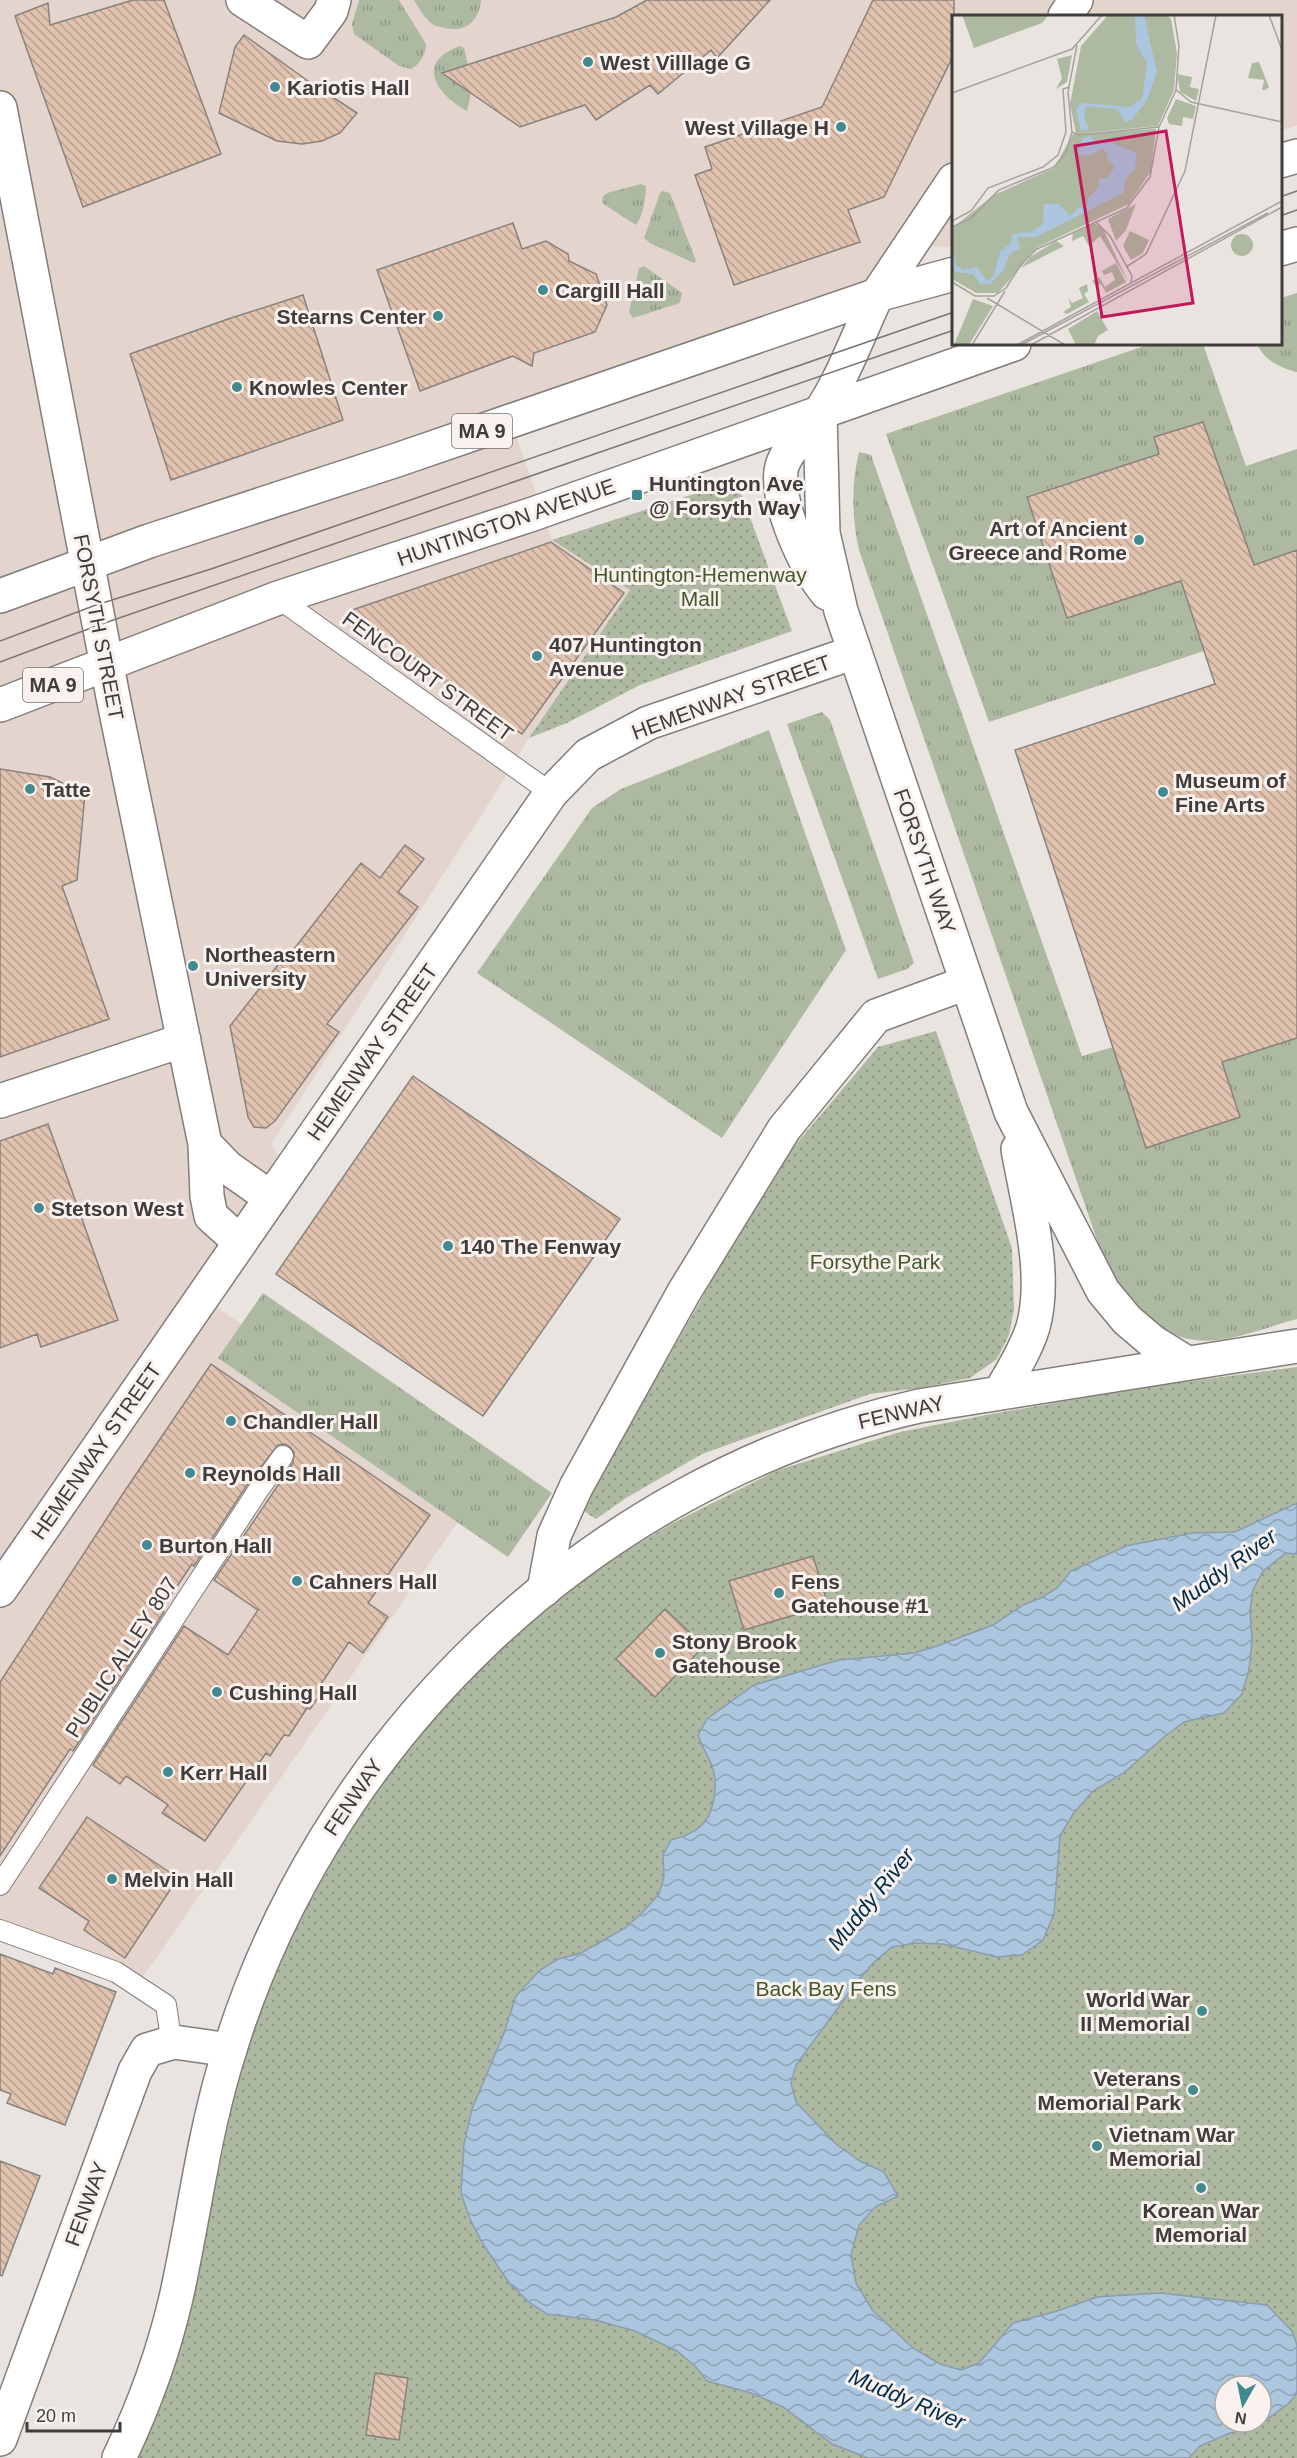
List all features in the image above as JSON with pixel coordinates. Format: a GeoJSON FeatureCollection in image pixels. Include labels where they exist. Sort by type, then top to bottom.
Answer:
{"type":"FeatureCollection","features":[{"type":"Feature","properties":{"kind":"main road"},"geometry":{"type":"LineString","coordinates":[[243,0],[308,42],[331,11],[334,0]]}},
{"type":"Feature","properties":{"kind":"main road"},"geometry":{"type":"LineString","coordinates":[[1066,15],[1076,0]]}},
{"type":"Feature","properties":{"kind":"main road","name":"FORSYTH STREET"},"geometry":{"type":"LineString","coordinates":[[0,108],[106,664],[205,1144],[210,1216],[240,1242]]}},
{"type":"Feature","properties":{"kind":"main road"},"geometry":{"type":"LineString","coordinates":[[1282,161],[1297,156]]}},
{"type":"Feature","properties":{"kind":"main road","name":"FORSYTH WAY"},"geometry":{"type":"LineString","coordinates":[[952,183],[877,295],[820,413],[785,457],[781,470],[786,509],[802,552],[821,586],[841,611],[1011,1112],[1103,1291],[1127,1320],[1153,1342],[1187,1362]]}},
{"type":"Feature","properties":{"kind":"main road"},"geometry":{"type":"LineString","coordinates":[[1282,249],[1297,243]]}},
{"type":"Feature","properties":{"kind":"main road","name":"MA 9"},"geometry":{"type":"LineString","coordinates":[[0,596],[87,563],[877,295],[952,275]]}},
{"type":"Feature","properties":{"kind":"main road","name":"HUNTINGTON AVENUE"},"geometry":{"type":"LineString","coordinates":[[0,705],[278,598],[533,514],[1011,345]]}},
{"type":"Feature","properties":{"kind":"main road","name":"HEMENWAY STREET"},"geometry":{"type":"LineString","coordinates":[[0,1590],[551,793],[588,755],[648,723],[855,652]]}},
{"type":"Feature","properties":{"kind":"main road"},"geometry":{"type":"LineString","coordinates":[[544,1590],[554,1536],[576,1487],[684,1292],[784,1129],[876,1016],[966,983]]}},
{"type":"Feature","properties":{"kind":"main road"},"geometry":{"type":"LineString","coordinates":[[0,1101],[184,1040]]}},
{"type":"Feature","properties":{"kind":"main road","name":"FORSYTH WAY"},"geometry":{"type":"LineString","coordinates":[[1000,1393],[1029,1338],[1036,1314],[1037,1298],[1035,1245],[1011,1112]]}},
{"type":"Feature","properties":{"kind":"main road"},"geometry":{"type":"LineString","coordinates":[[205,1144],[227,1167],[271,1198]]}},
{"type":"Feature","properties":{"kind":"main road","name":"FENWAY"},"geometry":{"type":"LineString","coordinates":[[119,2458],[146,2398],[168,2330],[212,2114],[230,2050],[252,1987],[277,1928],[319,1848],[357,1789],[397,1735],[431,1695],[475,1650],[544,1590],[592,1553],[638,1523],[752,1461],[810,1438],[864,1419],[918,1406],[1297,1346]]}},
{"type":"Feature","properties":{"kind":"main road"},"geometry":{"type":"LineString","coordinates":[[168,2043],[230,2050]]}},
{"type":"Feature","properties":{"kind":"main road","name":"FENWAY"},"geometry":{"type":"LineString","coordinates":[[0,2439],[135,2071],[147,2050],[168,2043]]}},
{"type":"Feature","properties":{"kind":"lane","name":"FENCOURT STREET"},"geometry":{"type":"LineString","coordinates":[[278,598],[551,793]]}},
{"type":"Feature","properties":{"kind":"lane","name":"PUBLIC ALLEY 807"},"geometry":{"type":"LineString","coordinates":[[0,1886],[259,1489],[283,1456]]}},
{"type":"Feature","properties":{"kind":"lane"},"geometry":{"type":"LineString","coordinates":[[0,1930],[116,1972],[166,2005],[170,2032],[168,2043]]}},
{"type":"Feature","properties":{"kind":"shaded area","name":"Northeastern University"},"geometry":{"type":"Polygon","coordinates":[[[0,0],[1297,0],[1297,125],[1282,131],[1282,15],[952,15],[952,247],[909,246],[877,295],[511,421],[552,540],[630,590],[529,738],[272,1143],[286,1175],[203,1298],[482,1487],[141,1980],[0,1930],[0,0]]]}},
{"type":"Feature","properties":{"kind":"green space"},"geometry":{"type":"Polygon","coordinates":[[[359,0],[399,0],[426,44],[420,62],[411,69],[399,66],[354,34],[352,24],[359,0]]]}},
{"type":"Feature","properties":{"kind":"green space"},"geometry":{"type":"Polygon","coordinates":[[[414,0],[481,0],[475,19],[466,27],[453,29],[432,24],[414,0]]]}},
{"type":"Feature","properties":{"kind":"green space"},"geometry":{"type":"Polygon","coordinates":[[[460,46],[464,48],[468,65],[443,74],[471,93],[467,111],[439,88],[434,69],[437,61],[446,53],[460,46]]]}},
{"type":"Feature","properties":{"kind":"green space"},"geometry":{"type":"Polygon","coordinates":[[[641,184],[646,186],[645,196],[642,212],[636,225],[602,203],[603,196],[607,193],[641,184]]]}},
{"type":"Feature","properties":{"kind":"green space"},"geometry":{"type":"Polygon","coordinates":[[[663,191],[670,193],[696,261],[694,263],[644,238],[660,193],[663,191]]]}},
{"type":"Feature","properties":{"kind":"green space"},"geometry":{"type":"Polygon","coordinates":[[[644,266],[682,293],[680,303],[633,318],[629,312],[639,268],[644,266]]]}},
{"type":"Feature","properties":{"kind":"green space"},"geometry":{"type":"Polygon","coordinates":[[[1297,293],[1297,372],[1273,362],[1264,355],[1258,345],[1282,345],[1282,298],[1297,293]]]}},
{"type":"Feature","properties":{"kind":"green space"},"geometry":{"type":"Polygon","coordinates":[[[1147,345],[1203,345],[1246,466],[1297,449],[1297,550],[1254,565],[1203,422],[1155,437],[1159,454],[1027,496],[1067,618],[1181,581],[1204,651],[989,722],[886,434],[1147,345]]]}},
{"type":"Feature","properties":{"kind":"green space"},"geometry":{"type":"Polygon","coordinates":[[[859,452],[871,455],[1082,1056],[1113,1047],[1240,1116],[1222,1062],[1297,1038],[1297,1319],[1226,1339],[1203,1341],[1189,1339],[1152,1323],[1131,1306],[1117,1288],[1105,1263],[859,550],[853,501],[859,452]]]}},
{"type":"Feature","properties":{"kind":"green space","name":"Huntington-Hemenway Mall"},"geometry":{"type":"Polygon","coordinates":[[[731,482],[742,496],[792,631],[640,685],[567,723],[529,738],[630,590],[552,540],[731,482]]]}},
{"type":"Feature","properties":{"kind":"green space"},"geometry":{"type":"Polygon","coordinates":[[[822,712],[830,720],[914,963],[907,969],[878,979],[787,724],[822,712]]]}},
{"type":"Feature","properties":{"kind":"green space"},"geometry":{"type":"Polygon","coordinates":[[[769,730],[846,950],[722,1138],[477,973],[592,808],[621,789],[769,730]]]}},
{"type":"Feature","properties":{"kind":"green space","name":"Forsythe Park"},"geometry":{"type":"Polygon","coordinates":[[[936,1031],[1012,1248],[1014,1309],[1009,1335],[997,1359],[970,1378],[920,1388],[870,1394],[702,1454],[626,1498],[596,1519],[582,1510],[775,1169],[878,1047],[936,1031]]]}},
{"type":"Feature","properties":{"kind":"green space"},"geometry":{"type":"Polygon","coordinates":[[[263,1293],[552,1493],[508,1557],[218,1358],[263,1293]]]}},
{"type":"Feature","properties":{"kind":"green space","name":"Back Bay Fens"},"geometry":{"type":"Polygon","coordinates":[[[1297,1367],[1297,2458],[137,2458],[182,2344],[236,2087],[263,2003],[294,1931],[339,1849],[417,1734],[479,1669],[527,1624],[608,1562],[671,1524],[778,1470],[900,1432],[1133,1389],[1297,1367]]]}},
{"type":"Feature","properties":{"kind":"water","name":"Muddy River"},"geometry":{"type":"Polygon","coordinates":[[[1297,1503],[1297,1554],[1286,1553],[1263,1571],[1253,1590],[1250,1611],[1252,1640],[1249,1670],[1242,1694],[1224,1713],[1184,1722],[1125,1772],[1093,1791],[1073,1814],[1060,1836],[1054,1914],[1043,1940],[1022,1955],[997,1957],[943,1944],[916,1943],[892,1947],[874,1962],[857,1982],[796,2065],[791,2083],[796,2102],[836,2144],[860,2161],[884,2172],[898,2196],[875,2207],[859,2225],[851,2255],[856,2283],[873,2311],[913,2348],[940,2364],[961,2370],[979,2363],[1013,2323],[1097,2297],[1160,2293],[1267,2305],[1292,2331],[1297,2345],[1297,2393],[1289,2403],[1273,2415],[1273,2374],[1213,2374],[1213,2434],[1228,2434],[1200,2446],[1189,2458],[868,2458],[832,2444],[783,2407],[751,2393],[707,2381],[696,2367],[677,2351],[635,2331],[595,2320],[547,2314],[530,2303],[510,2284],[483,2244],[470,2219],[461,2193],[464,2144],[472,2109],[504,2033],[516,1996],[540,1970],[558,1959],[581,1953],[625,1928],[643,1912],[659,1894],[664,1877],[663,1855],[671,1840],[698,1829],[709,1815],[714,1799],[715,1783],[713,1769],[698,1735],[707,1719],[754,1685],[839,1660],[914,1653],[937,1646],[993,1625],[1023,1605],[1057,1588],[1071,1571],[1126,1546],[1192,1533],[1235,1532],[1297,1503]]]}},
{"type":"Feature","properties":{"kind":"building"},"geometry":{"type":"Polygon","coordinates":[[[133,0],[164,0],[221,154],[83,207],[15,16],[48,3],[50,25],[133,0]]]}},
{"type":"Feature","properties":{"kind":"building","name":"West Villlage G"},"geometry":{"type":"Polygon","coordinates":[[[647,0],[770,0],[717,58],[711,50],[658,94],[650,85],[596,120],[585,105],[520,127],[442,73],[616,17],[647,0]]]}},
{"type":"Feature","properties":{"kind":"building","name":"West Village H"},"geometry":{"type":"Polygon","coordinates":[[[873,0],[954,0],[952,58],[884,197],[848,210],[860,242],[734,285],[695,175],[712,169],[705,147],[822,107],[873,0]]]}},
{"type":"Feature","properties":{"kind":"building","name":"Kariotis Hall"},"geometry":{"type":"Polygon","coordinates":[[[244,35],[357,113],[340,133],[322,141],[302,144],[277,141],[219,113],[235,47],[244,35]]]}},
{"type":"Feature","properties":{"kind":"building"},"geometry":{"type":"Polygon","coordinates":[[[513,223],[522,249],[546,241],[568,254],[569,261],[596,274],[607,305],[595,332],[534,353],[532,366],[513,356],[420,391],[377,270],[513,223]]]}},
{"type":"Feature","properties":{"kind":"building","name":"Knowles Center"},"geometry":{"type":"Polygon","coordinates":[[[303,295],[343,420],[171,480],[130,354],[303,295]]]}},
{"type":"Feature","properties":{"kind":"building","name":"Museum of Fine Arts"},"geometry":{"type":"Polygon","coordinates":[[[1203,422],[1254,565],[1297,550],[1297,1038],[1222,1062],[1240,1117],[1146,1148],[1015,750],[1215,684],[1181,581],[1067,618],[1027,497],[1159,454],[1154,437],[1203,422]]]}},
{"type":"Feature","properties":{"kind":"building","name":"407 Huntington Avenue"},"geometry":{"type":"Polygon","coordinates":[[[551,542],[624,593],[522,734],[448,685],[352,610],[551,542]]]}},
{"type":"Feature","properties":{"kind":"building"},"geometry":{"type":"Polygon","coordinates":[[[0,769],[50,777],[85,794],[77,880],[62,886],[109,1019],[0,1057],[0,769]]]}},
{"type":"Feature","properties":{"kind":"building"},"geometry":{"type":"Polygon","coordinates":[[[405,845],[424,859],[398,892],[418,907],[327,1024],[339,1032],[275,1121],[266,1128],[254,1127],[248,1117],[230,1026],[285,956],[287,958],[361,863],[380,878],[405,845]]]}},
{"type":"Feature","properties":{"kind":"building","name":"140 The Fenway"},"geometry":{"type":"Polygon","coordinates":[[[413,1076],[620,1219],[483,1416],[276,1274],[413,1076]]]}},
{"type":"Feature","properties":{"kind":"building","name":"Stetson West"},"geometry":{"type":"Polygon","coordinates":[[[48,1124],[118,1320],[41,1347],[37,1334],[0,1348],[0,1141],[48,1124]]]}},
{"type":"Feature","properties":{"kind":"building"},"geometry":{"type":"Polygon","coordinates":[[[211,1364],[430,1515],[368,1603],[388,1617],[363,1653],[349,1642],[317,1690],[320,1695],[310,1709],[307,1708],[289,1736],[284,1735],[270,1756],[266,1753],[205,1841],[162,1813],[168,1805],[126,1776],[120,1784],[93,1765],[184,1626],[228,1655],[258,1610],[214,1580],[293,1463],[294,1452],[290,1447],[285,1444],[278,1445],[249,1482],[194,1566],[192,1564],[161,1610],[164,1612],[73,1751],[70,1749],[0,1856],[0,1682],[211,1364]]]}},
{"type":"Feature","properties":{"kind":"building","name":"Fens Gatehouse #1"},"geometry":{"type":"Polygon","coordinates":[[[813,1556],[828,1605],[744,1630],[729,1581],[813,1556]]]}},
{"type":"Feature","properties":{"kind":"building","name":"Stony Brook Gatehouse"},"geometry":{"type":"Polygon","coordinates":[[[665,1609],[704,1646],[655,1697],[616,1659],[665,1609]]]}},
{"type":"Feature","properties":{"kind":"building","name":"Melvin Hall"},"geometry":{"type":"Polygon","coordinates":[[[87,1817],[178,1878],[125,1958],[84,1930],[89,1921],[39,1888],[87,1817]]]}},
{"type":"Feature","properties":{"kind":"building"},"geometry":{"type":"Polygon","coordinates":[[[0,1954],[53,1974],[55,1968],[116,1992],[65,2125],[7,2103],[11,2094],[0,2090],[0,1954]]]}},
{"type":"Feature","properties":{"kind":"building"},"geometry":{"type":"Polygon","coordinates":[[[0,2161],[40,2176],[2,2276],[0,2275],[0,2161]]]}},
{"type":"Feature","properties":{"kind":"building"},"geometry":{"type":"Polygon","coordinates":[[[375,2373],[408,2378],[399,2440],[366,2435],[375,2373]]]}},
{"type":"Feature","properties":{"kind":"tram line"},"geometry":{"type":"LineString","coordinates":[[1282,196],[1297,191]]}},
{"type":"Feature","properties":{"kind":"tram line"},"geometry":{"type":"LineString","coordinates":[[1282,215],[1297,210]]}},
{"type":"Feature","properties":{"kind":"tram line"},"geometry":{"type":"LineString","coordinates":[[0,641],[96,605],[211,569],[952,313]]}},
{"type":"Feature","properties":{"kind":"tram line"},"geometry":{"type":"LineString","coordinates":[[0,662],[99,625],[952,331]]}},
{"type":"Feature","properties":{"kind":"place","name":"West Villlage G"},"geometry":{"type":"Point","coordinates":[588,62]}},
{"type":"Feature","properties":{"kind":"place","name":"Kariotis Hall"},"geometry":{"type":"Point","coordinates":[275,87]}},
{"type":"Feature","properties":{"kind":"place","name":"West Village H"},"geometry":{"type":"Point","coordinates":[841,127]}},
{"type":"Feature","properties":{"kind":"place","name":"Cargill Hall"},"geometry":{"type":"Point","coordinates":[543,290]}},
{"type":"Feature","properties":{"kind":"place","name":"Stearns Center"},"geometry":{"type":"Point","coordinates":[438,316]}},
{"type":"Feature","properties":{"kind":"place","name":"Knowles Center"},"geometry":{"type":"Point","coordinates":[237,387]}},
{"type":"Feature","properties":{"kind":"place","name":"Huntington Ave @ Forsyth Way"},"geometry":{"type":"Point","coordinates":[637,495]}},
{"type":"Feature","properties":{"kind":"place","name":"Art of Ancient Greece and Rome"},"geometry":{"type":"Point","coordinates":[1139,540]}},
{"type":"Feature","properties":{"kind":"place","name":"407 Huntington Avenue"},"geometry":{"type":"Point","coordinates":[537,656]}},
{"type":"Feature","properties":{"kind":"place","name":"Tatte"},"geometry":{"type":"Point","coordinates":[30,789]}},
{"type":"Feature","properties":{"kind":"place","name":"Museum of Fine Arts"},"geometry":{"type":"Point","coordinates":[1163,792]}},
{"type":"Feature","properties":{"kind":"place","name":"Northeastern University"},"geometry":{"type":"Point","coordinates":[193,966]}},
{"type":"Feature","properties":{"kind":"place","name":"Stetson West"},"geometry":{"type":"Point","coordinates":[39,1208]}},
{"type":"Feature","properties":{"kind":"place","name":"140 The Fenway"},"geometry":{"type":"Point","coordinates":[448,1246]}},
{"type":"Feature","properties":{"kind":"place","name":"Chandler Hall"},"geometry":{"type":"Point","coordinates":[231,1421]}},
{"type":"Feature","properties":{"kind":"place","name":"Reynolds Hall"},"geometry":{"type":"Point","coordinates":[190,1473]}},
{"type":"Feature","properties":{"kind":"place","name":"Burton Hall"},"geometry":{"type":"Point","coordinates":[147,1545]}},
{"type":"Feature","properties":{"kind":"place","name":"Cahners Hall"},"geometry":{"type":"Point","coordinates":[297,1581]}},
{"type":"Feature","properties":{"kind":"place","name":"Fens Gatehouse #1"},"geometry":{"type":"Point","coordinates":[779,1593]}},
{"type":"Feature","properties":{"kind":"place","name":"Stony Brook Gatehouse"},"geometry":{"type":"Point","coordinates":[660,1653]}},
{"type":"Feature","properties":{"kind":"place","name":"Cushing Hall"},"geometry":{"type":"Point","coordinates":[217,1692]}},
{"type":"Feature","properties":{"kind":"place","name":"Kerr Hall"},"geometry":{"type":"Point","coordinates":[168,1772]}},
{"type":"Feature","properties":{"kind":"place","name":"Melvin Hall"},"geometry":{"type":"Point","coordinates":[112,1879]}},
{"type":"Feature","properties":{"kind":"place","name":"World War II Memorial"},"geometry":{"type":"Point","coordinates":[1202,2011]}},
{"type":"Feature","properties":{"kind":"place","name":"Veterans Memorial Park"},"geometry":{"type":"Point","coordinates":[1193,2090]}},
{"type":"Feature","properties":{"kind":"place","name":"Vietnam War Memorial"},"geometry":{"type":"Point","coordinates":[1097,2146]}},
{"type":"Feature","properties":{"kind":"place","name":"Korean War Memorial"},"geometry":{"type":"Point","coordinates":[1201,2188]}}]}
